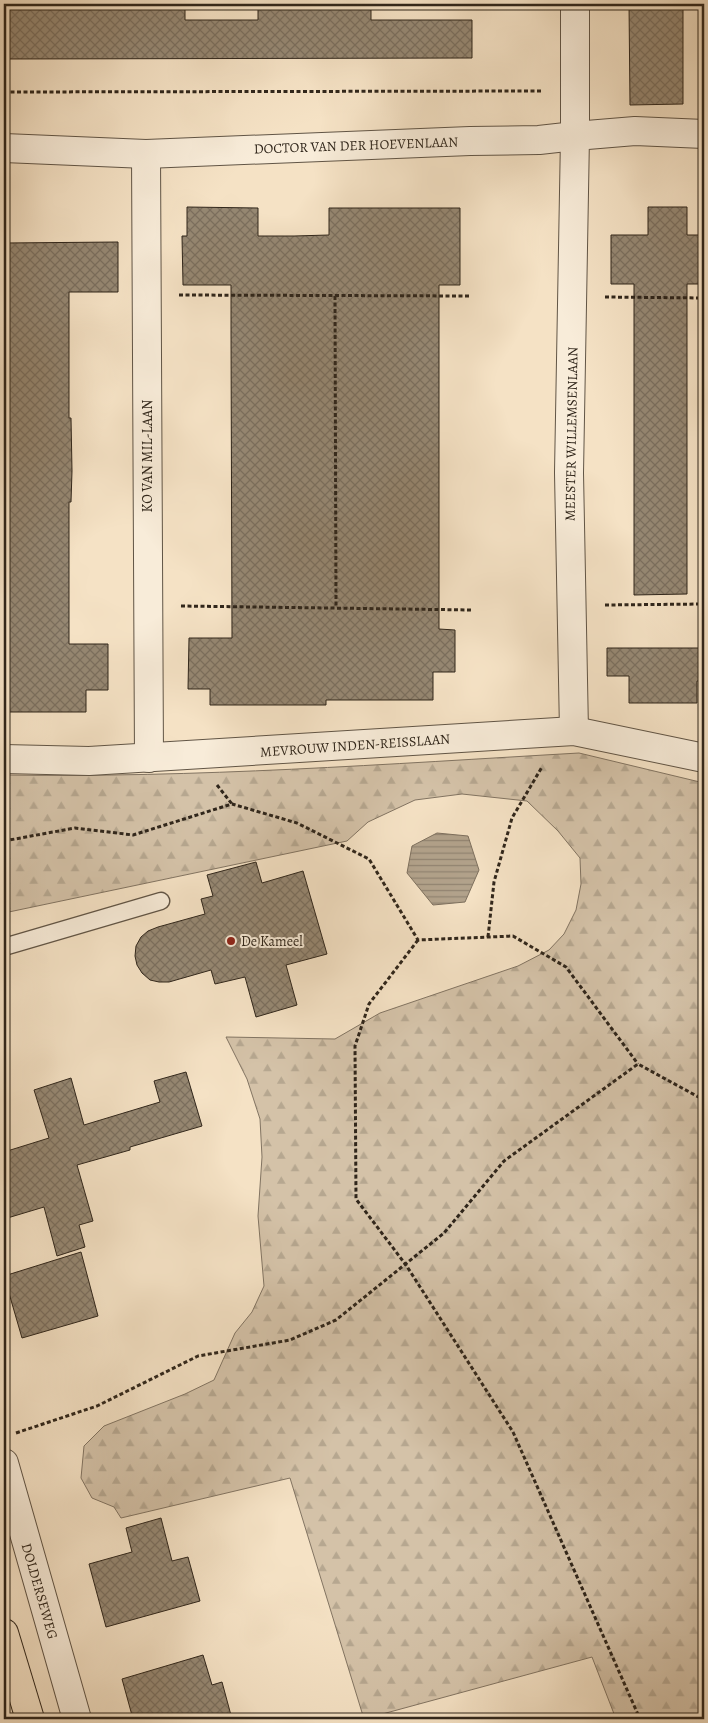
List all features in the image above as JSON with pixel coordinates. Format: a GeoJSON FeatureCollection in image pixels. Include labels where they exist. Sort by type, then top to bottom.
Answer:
{"type":"FeatureCollection","features":[{"type":"Feature","properties":{"kind":"main road"},"geometry":{"type":"LineString","coordinates":[[4,1633],[30,1719]]}},
{"type":"Feature","properties":{"kind":"street"},"geometry":{"type":"LineString","coordinates":[[575,4],[575,136]]}},
{"type":"Feature","properties":{"kind":"street","name":"DOCTOR VAN DER HOEVENLAAN"},"geometry":{"type":"LineString","coordinates":[[4,148],[146,154],[540,140],[635,131],[704,134]]}},
{"type":"Feature","properties":{"kind":"street","name":"MEESTER WILLEMSENLAAN"},"geometry":{"type":"LineString","coordinates":[[574,731],[569,473],[575,136]]}},
{"type":"Feature","properties":{"kind":"street","name":"KO VAN MIL-LAAN"},"geometry":{"type":"LineString","coordinates":[[146,154],[149,758]]}},
{"type":"Feature","properties":{"kind":"street","name":"MEVROUW INDEN-REISSLAAN"},"geometry":{"type":"LineString","coordinates":[[4,758],[89,761],[574,731],[704,758]]}},
{"type":"Feature","properties":{"kind":"street","name":"DOLDERSEWEG"},"geometry":{"type":"LineString","coordinates":[[4,1463],[77,1719]]}},
{"type":"Feature","properties":{"kind":"lane"},"geometry":{"type":"LineString","coordinates":[[4,947],[161,901]]}},
{"type":"Feature","properties":{"kind":"path"},"geometry":{"type":"LineString","coordinates":[[4,92],[575,91]]}},
{"type":"Feature","properties":{"kind":"path"},"geometry":{"type":"LineString","coordinates":[[146,295],[471,296]]}},
{"type":"Feature","properties":{"kind":"path"},"geometry":{"type":"LineString","coordinates":[[335,296],[336,607]]}},
{"type":"Feature","properties":{"kind":"path"},"geometry":{"type":"LineString","coordinates":[[573,297],[704,298]]}},
{"type":"Feature","properties":{"kind":"path"},"geometry":{"type":"LineString","coordinates":[[572,605],[704,604]]}},
{"type":"Feature","properties":{"kind":"path"},"geometry":{"type":"LineString","coordinates":[[148,608],[196,605],[473,610]]}},
{"type":"Feature","properties":{"kind":"path"},"geometry":{"type":"LineString","coordinates":[[488,937],[494,882],[512,818],[541,768],[574,731]]}},
{"type":"Feature","properties":{"kind":"path"},"geometry":{"type":"LineString","coordinates":[[4,841],[75,828],[133,835],[232,804],[297,823],[369,859],[418,940]]}},
{"type":"Feature","properties":{"kind":"path"},"geometry":{"type":"LineString","coordinates":[[418,940],[513,936],[566,967],[638,1064],[704,1100]]}},
{"type":"Feature","properties":{"kind":"path"},"geometry":{"type":"LineString","coordinates":[[418,940],[369,1004],[355,1046],[356,1199],[406,1265],[513,1432],[640,1719]]}},
{"type":"Feature","properties":{"kind":"path"},"geometry":{"type":"LineString","coordinates":[[13,1434],[97,1406],[198,1356],[290,1340],[336,1320],[444,1233],[504,1161],[638,1064]]}},
{"type":"Feature","properties":{"kind":"green space"},"geometry":{"type":"Polygon","coordinates":[[[579,753],[704,783],[704,1719],[616,1719],[592,1657],[364,1719],[290,1478],[121,1518],[114,1507],[92,1498],[81,1478],[84,1446],[104,1426],[185,1394],[214,1380],[235,1333],[252,1312],[264,1286],[258,1216],[262,1157],[260,1119],[247,1079],[226,1037],[335,1039],[380,1013],[518,966],[549,950],[564,934],[576,910],[581,884],[580,858],[558,831],[527,801],[462,794],[415,800],[368,822],[347,841],[4,913],[4,775],[220,772],[363,766],[579,753]]]}},
{"type":"Feature","properties":{"kind":"shaded area"},"geometry":{"type":"Polygon","coordinates":[[[437,833],[468,836],[479,870],[465,902],[433,905],[407,873],[412,846],[437,833]]]}},
{"type":"Feature","properties":{"kind":"building"},"geometry":{"type":"Polygon","coordinates":[[[6,4],[185,4],[185,20],[258,20],[258,4],[371,4],[371,20],[472,20],[472,58],[4,59],[4,20],[7,20],[6,4]]]}},
{"type":"Feature","properties":{"kind":"building"},"geometry":{"type":"Polygon","coordinates":[[[629,4],[683,4],[683,104],[630,105],[629,4]]]}},
{"type":"Feature","properties":{"kind":"building"},"geometry":{"type":"Polygon","coordinates":[[[187,207],[258,208],[258,236],[329,235],[329,208],[460,208],[460,285],[439,285],[439,629],[455,630],[455,672],[433,672],[433,700],[326,700],[326,705],[210,705],[210,689],[188,689],[189,638],[232,638],[231,285],[183,285],[182,236],[187,236],[187,207]]]}},
{"type":"Feature","properties":{"kind":"building"},"geometry":{"type":"Polygon","coordinates":[[[648,207],[687,207],[687,235],[704,235],[704,284],[687,284],[687,594],[634,595],[634,284],[611,284],[611,235],[648,235],[648,207]]]}},
{"type":"Feature","properties":{"kind":"building"},"geometry":{"type":"Polygon","coordinates":[[[118,242],[118,292],[69,292],[69,418],[71,418],[72,471],[71,502],[69,502],[69,644],[108,644],[108,690],[86,690],[86,712],[4,712],[4,243],[118,242]]]}},
{"type":"Feature","properties":{"kind":"building"},"geometry":{"type":"Polygon","coordinates":[[[607,648],[704,648],[704,681],[697,681],[697,703],[629,703],[629,676],[607,676],[607,648]]]}},
{"type":"Feature","properties":{"kind":"building","name":"De Kameel"},"geometry":{"type":"Polygon","coordinates":[[[256,862],[262,883],[303,871],[327,954],[286,965],[297,1005],[256,1017],[245,977],[215,984],[211,970],[169,982],[159,982],[150,980],[142,973],[137,965],[135,956],[136,946],[141,937],[148,931],[158,927],[205,914],[201,899],[213,896],[207,875],[256,862]]]}},
{"type":"Feature","properties":{"kind":"building"},"geometry":{"type":"Polygon","coordinates":[[[186,1072],[202,1126],[77,1165],[93,1221],[79,1225],[85,1247],[57,1256],[44,1207],[4,1219],[4,1152],[49,1138],[34,1090],[71,1078],[84,1125],[160,1102],[154,1081],[186,1072]]]}},
{"type":"Feature","properties":{"kind":"building"},"geometry":{"type":"Polygon","coordinates":[[[81,1252],[98,1316],[22,1338],[4,1276],[81,1252]]]}},
{"type":"Feature","properties":{"kind":"building"},"geometry":{"type":"Polygon","coordinates":[[[161,1518],[172,1561],[188,1557],[200,1601],[106,1627],[89,1564],[132,1552],[126,1528],[161,1518]]]}},
{"type":"Feature","properties":{"kind":"building"},"geometry":{"type":"Polygon","coordinates":[[[203,1655],[212,1685],[222,1682],[232,1719],[133,1719],[122,1679],[203,1655]]]}},
{"type":"Feature","properties":{"kind":"place","name":"De Kameel"},"geometry":{"type":"Point","coordinates":[231,941]}}]}
